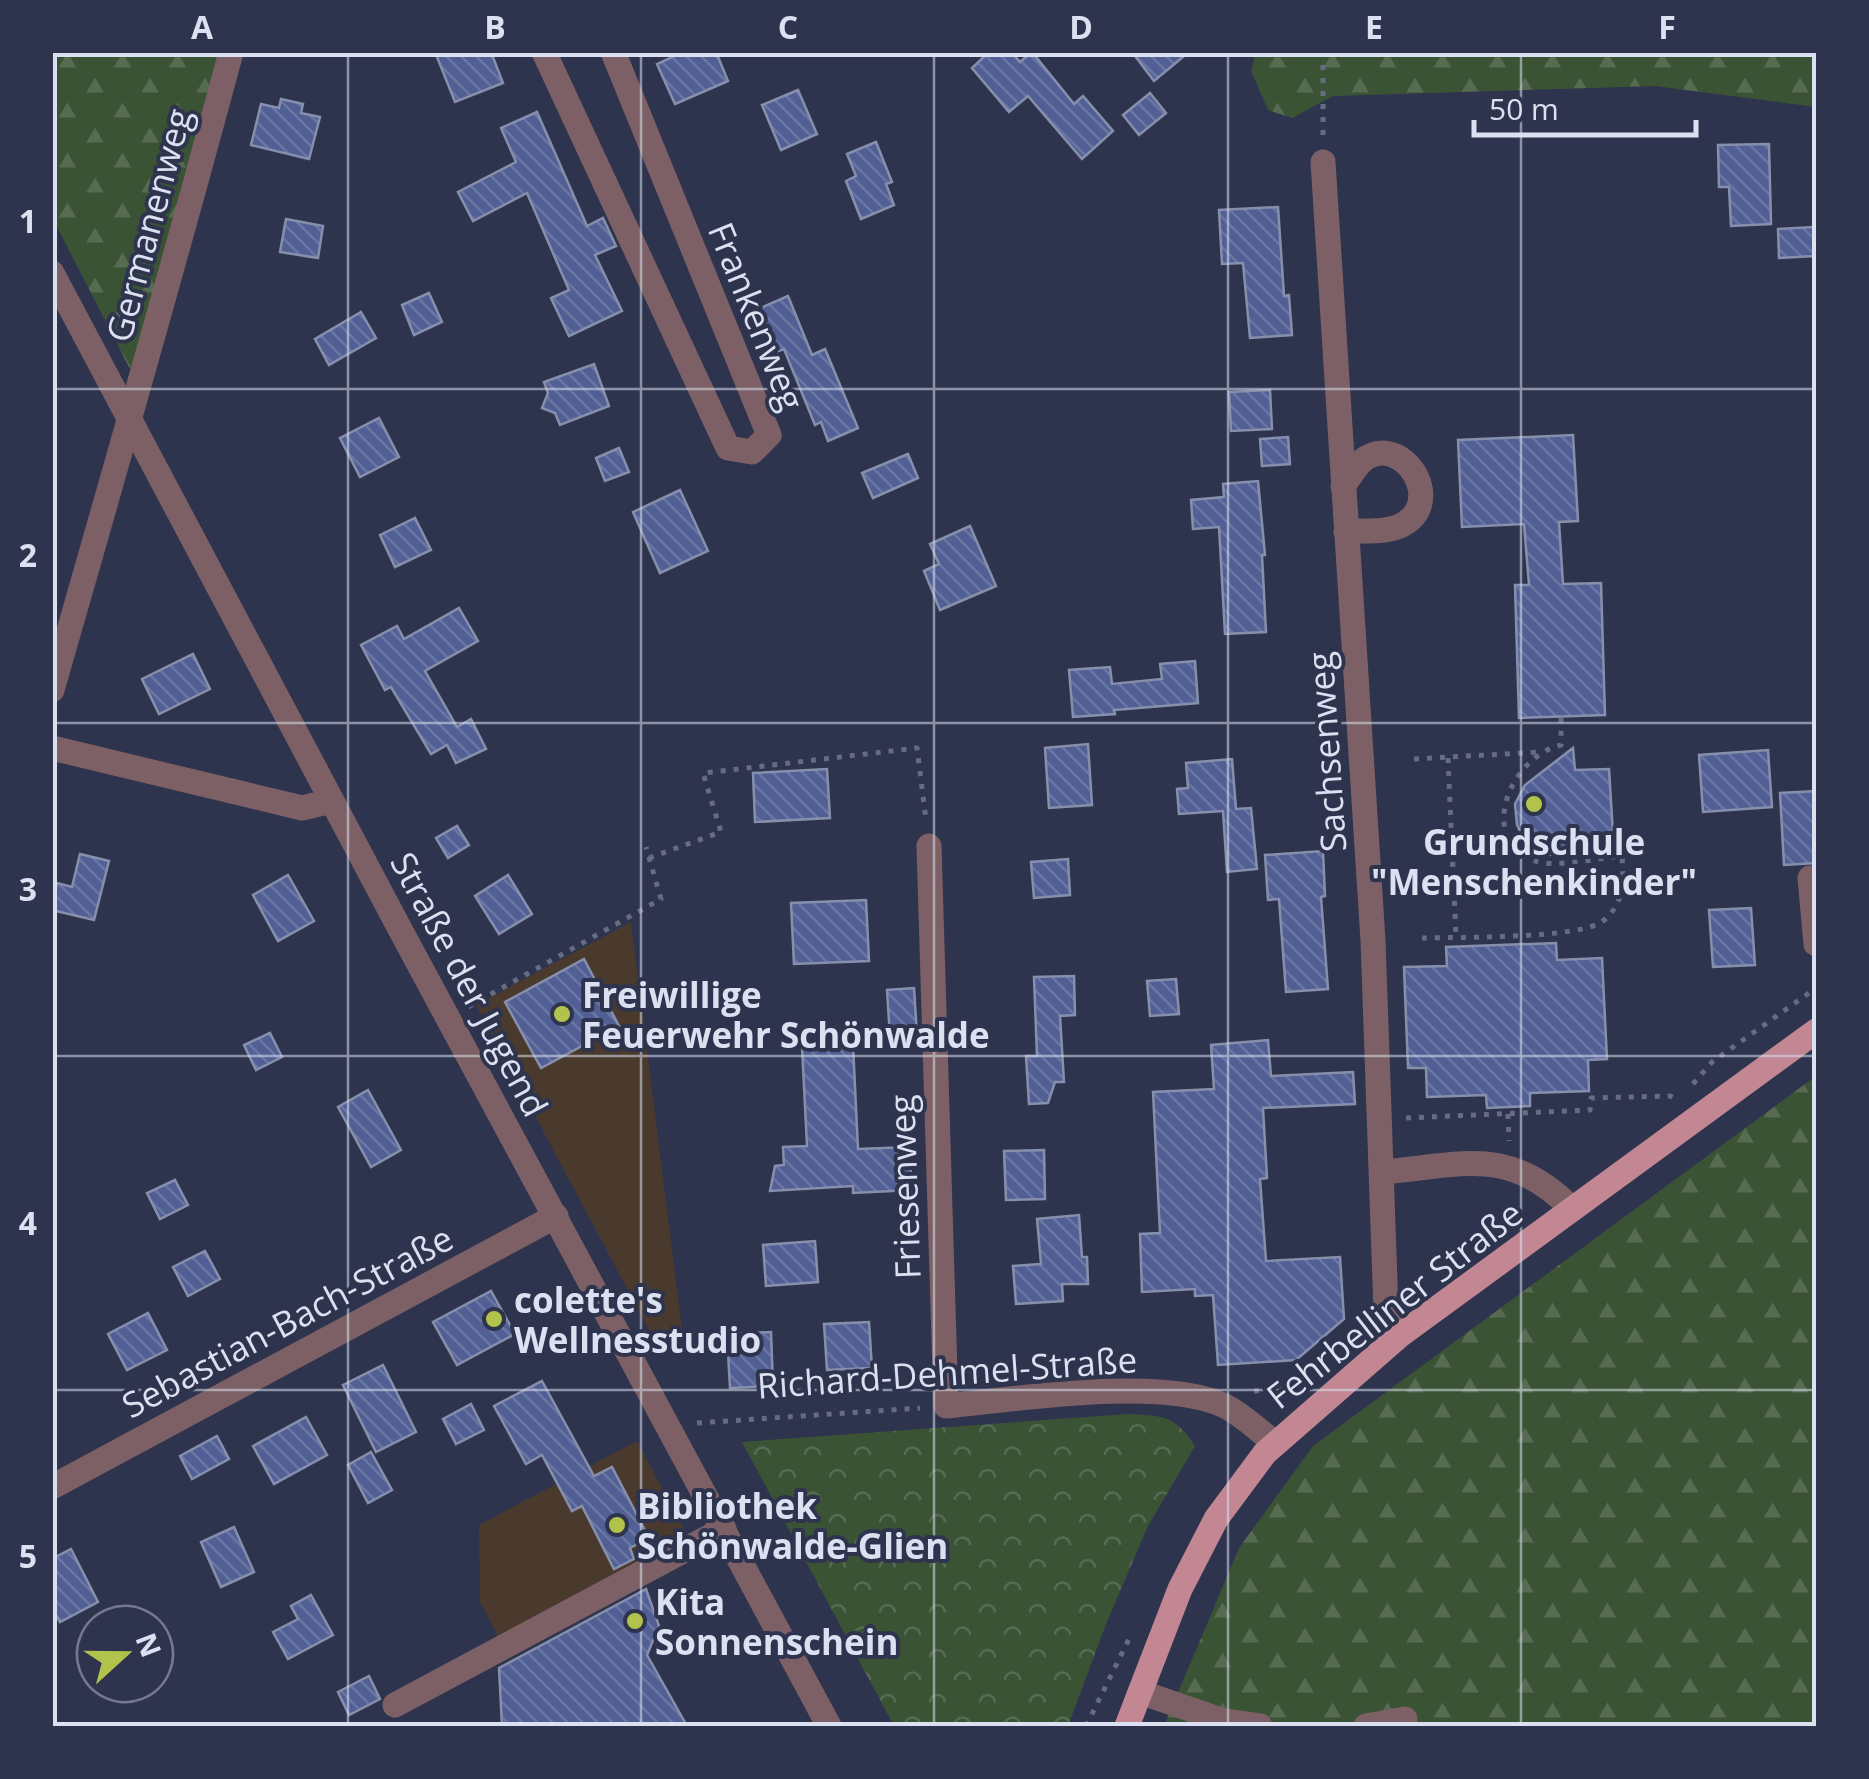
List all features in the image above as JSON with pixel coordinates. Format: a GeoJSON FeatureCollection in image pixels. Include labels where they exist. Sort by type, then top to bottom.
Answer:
{"type":"FeatureCollection","features":[{"type":"Feature","properties":{"kind":"main road","name":"Fehrbelliner Straße"},"geometry":{"type":"LineString","coordinates":[[1127,1726],[1180,1589],[1216,1519],[1275,1443],[1399,1336],[1816,1032]]}},
{"type":"Feature","properties":{"kind":"street","name":"Germanenweg"},"geometry":{"type":"LineString","coordinates":[[52,690],[148,359],[231,52]]}},
{"type":"Feature","properties":{"kind":"street","name":"Frankenweg"},"geometry":{"type":"LineString","coordinates":[[544,52],[728,448],[752,452],[769,435],[612,52]]}},
{"type":"Feature","properties":{"kind":"street","name":"Sachsenweg"},"geometry":{"type":"LineString","coordinates":[[1323,162],[1362,759],[1381,1119],[1386,1310],[1399,1336]]}},
{"type":"Feature","properties":{"kind":"street","name":"Straße der Jugend"},"geometry":{"type":"LineString","coordinates":[[52,274],[829,1726]]}},
{"type":"Feature","properties":{"kind":"street"},"geometry":{"type":"LineString","coordinates":[[1343,486],[1363,461],[1386,455],[1409,464],[1421,486],[1417,510],[1399,527],[1346,532]]}},
{"type":"Feature","properties":{"kind":"street"},"geometry":{"type":"LineString","coordinates":[[52,748],[302,808],[332,801]]}},
{"type":"Feature","properties":{"kind":"street","name":"Friesenweg"},"geometry":{"type":"LineString","coordinates":[[928,846],[946,1406]]}},
{"type":"Feature","properties":{"kind":"street"},"geometry":{"type":"LineString","coordinates":[[1810,878],[1816,944]]}},
{"type":"Feature","properties":{"kind":"street"},"geometry":{"type":"LineString","coordinates":[[1383,1172],[1479,1163],[1510,1166],[1553,1190],[1572,1209]]}},
{"type":"Feature","properties":{"kind":"street","name":"Sebastian-Bach-Straße"},"geometry":{"type":"LineString","coordinates":[[52,1487],[556,1216]]}},
{"type":"Feature","properties":{"kind":"street","name":"Richard-Dehmel-Straße"},"geometry":{"type":"LineString","coordinates":[[946,1406],[1090,1392],[1191,1395],[1225,1406],[1275,1443]]}},
{"type":"Feature","properties":{"kind":"street"},"geometry":{"type":"LineString","coordinates":[[395,1705],[724,1529]]}},
{"type":"Feature","properties":{"kind":"street"},"geometry":{"type":"LineString","coordinates":[[1140,1692],[1224,1721],[1260,1726]]}},
{"type":"Feature","properties":{"kind":"street"},"geometry":{"type":"LineString","coordinates":[[1366,1726],[1405,1719]]}},
{"type":"Feature","properties":{"kind":"path"},"geometry":{"type":"LineString","coordinates":[[1323,52],[1323,162]]}},
{"type":"Feature","properties":{"kind":"path"},"geometry":{"type":"LineString","coordinates":[[1414,759],[1540,752],[1562,745],[1560,716]]}},
{"type":"Feature","properties":{"kind":"path"},"geometry":{"type":"LineString","coordinates":[[649,858],[721,832],[703,773],[918,748],[928,846]]}},
{"type":"Feature","properties":{"kind":"path"},"geometry":{"type":"LineString","coordinates":[[1422,938],[1578,931],[1593,927],[1616,906],[1623,892],[1622,856],[1541,864],[1511,842],[1504,827],[1505,799],[1525,767],[1540,752]]}},
{"type":"Feature","properties":{"kind":"path"},"geometry":{"type":"LineString","coordinates":[[1448,758],[1456,937]]}},
{"type":"Feature","properties":{"kind":"path"},"geometry":{"type":"LineString","coordinates":[[447,1016],[485,999],[661,899],[646,847]]}},
{"type":"Feature","properties":{"kind":"path"},"geometry":{"type":"LineString","coordinates":[[1381,1119],[1590,1110],[1591,1098],[1670,1096],[1676,1100]]}},
{"type":"Feature","properties":{"kind":"path","name":"Richard-Dehmel-Straße"},"geometry":{"type":"LineString","coordinates":[[670,1432],[694,1424],[946,1406]]}},
{"type":"Feature","properties":{"kind":"shaded area"},"geometry":{"type":"Polygon","coordinates":[[[631,922],[682,1329],[656,1343],[476,1005],[631,922]]]}},
{"type":"Feature","properties":{"kind":"shaded area"},"geometry":{"type":"Polygon","coordinates":[[[637,1441],[689,1539],[500,1640],[480,1602],[479,1525],[637,1441]]]}},
{"type":"Feature","properties":{"kind":"green space"},"geometry":{"type":"Polygon","coordinates":[[[1256,52],[1816,53],[1816,107],[1655,86],[1333,96],[1292,118],[1268,110],[1251,71],[1256,52]]]}},
{"type":"Feature","properties":{"kind":"green space"},"geometry":{"type":"Polygon","coordinates":[[[53,53],[224,53],[144,344],[130,369],[53,219],[53,53]]]}},
{"type":"Feature","properties":{"kind":"green space"},"geometry":{"type":"Polygon","coordinates":[[[1816,1076],[1816,1726],[1164,1726],[1239,1548],[1313,1446],[1816,1076]]]}},
{"type":"Feature","properties":{"kind":"green space"},"geometry":{"type":"Polygon","coordinates":[[[1128,1414],[1167,1419],[1181,1428],[1195,1446],[1148,1526],[1068,1726],[894,1726],[742,1442],[1128,1414]]]}},
{"type":"Feature","properties":{"kind":"building"},"geometry":{"type":"Polygon","coordinates":[[[435,52],[491,52],[503,83],[455,102],[435,52]]]}},
{"type":"Feature","properties":{"kind":"building"},"geometry":{"type":"Polygon","coordinates":[[[683,52],[716,52],[728,81],[675,104],[657,64],[683,52]]]}},
{"type":"Feature","properties":{"kind":"building"},"geometry":{"type":"Polygon","coordinates":[[[989,52],[1011,52],[1020,62],[1032,52],[1074,104],[1083,96],[1113,131],[1082,159],[1028,96],[1009,112],[972,68],[989,52]]]}},
{"type":"Feature","properties":{"kind":"building"},"geometry":{"type":"Polygon","coordinates":[[[1132,52],[1189,52],[1154,81],[1132,52]]]}},
{"type":"Feature","properties":{"kind":"building"},"geometry":{"type":"Polygon","coordinates":[[[798,90],[817,134],[781,150],[762,105],[798,90]]]}},
{"type":"Feature","properties":{"kind":"building"},"geometry":{"type":"Polygon","coordinates":[[[1150,93],[1166,113],[1139,135],[1123,115],[1150,93]]]}},
{"type":"Feature","properties":{"kind":"building"},"geometry":{"type":"Polygon","coordinates":[[[281,99],[303,104],[301,113],[320,117],[309,159],[251,145],[261,104],[279,108],[281,99]]]}},
{"type":"Feature","properties":{"kind":"building"},"geometry":{"type":"Polygon","coordinates":[[[537,112],[587,226],[603,218],[616,246],[595,255],[622,311],[569,336],[551,298],[569,290],[527,193],[473,221],[458,192],[516,162],[501,128],[537,112]]]}},
{"type":"Feature","properties":{"kind":"building"},"geometry":{"type":"Polygon","coordinates":[[[876,142],[892,182],[886,184],[894,205],[861,219],[846,181],[856,176],[847,154],[876,142]]]}},
{"type":"Feature","properties":{"kind":"building"},"geometry":{"type":"Polygon","coordinates":[[[1769,144],[1771,224],[1731,226],[1729,187],[1719,187],[1718,145],[1769,144]]]}},
{"type":"Feature","properties":{"kind":"building"},"geometry":{"type":"Polygon","coordinates":[[[1278,207],[1284,296],[1289,295],[1292,335],[1250,338],[1243,263],[1222,264],[1219,210],[1278,207]]]}},
{"type":"Feature","properties":{"kind":"building"},"geometry":{"type":"Polygon","coordinates":[[[286,219],[323,226],[318,258],[280,252],[286,219]]]}},
{"type":"Feature","properties":{"kind":"building"},"geometry":{"type":"Polygon","coordinates":[[[1813,227],[1815,256],[1779,258],[1778,229],[1813,227]]]}},
{"type":"Feature","properties":{"kind":"building"},"geometry":{"type":"Polygon","coordinates":[[[429,293],[442,322],[414,335],[402,305],[429,293]]]}},
{"type":"Feature","properties":{"kind":"building"},"geometry":{"type":"Polygon","coordinates":[[[788,296],[812,355],[825,349],[858,428],[828,441],[821,422],[815,425],[784,349],[776,352],[758,309],[788,296]]]}},
{"type":"Feature","properties":{"kind":"building"},"geometry":{"type":"Polygon","coordinates":[[[361,312],[376,338],[329,365],[315,339],[361,312]]]}},
{"type":"Feature","properties":{"kind":"building"},"geometry":{"type":"Polygon","coordinates":[[[594,364],[609,406],[560,425],[555,413],[542,408],[548,393],[544,382],[594,364]]]}},
{"type":"Feature","properties":{"kind":"building"},"geometry":{"type":"Polygon","coordinates":[[[1270,390],[1272,429],[1231,431],[1229,392],[1270,390]]]}},
{"type":"Feature","properties":{"kind":"building"},"geometry":{"type":"Polygon","coordinates":[[[379,418],[399,457],[360,477],[340,438],[379,418]]]}},
{"type":"Feature","properties":{"kind":"building"},"geometry":{"type":"Polygon","coordinates":[[[1573,435],[1578,521],[1559,522],[1563,584],[1601,583],[1605,715],[1519,718],[1515,585],[1529,585],[1524,524],[1462,527],[1458,440],[1573,435]]]}},
{"type":"Feature","properties":{"kind":"building"},"geometry":{"type":"Polygon","coordinates":[[[1288,437],[1290,464],[1262,466],[1260,439],[1288,437]]]}},
{"type":"Feature","properties":{"kind":"building"},"geometry":{"type":"Polygon","coordinates":[[[619,448],[629,472],[605,481],[596,458],[619,448]]]}},
{"type":"Feature","properties":{"kind":"building"},"geometry":{"type":"Polygon","coordinates":[[[908,454],[918,478],[873,498],[862,473],[908,454]]]}},
{"type":"Feature","properties":{"kind":"building"},"geometry":{"type":"Polygon","coordinates":[[[1258,481],[1265,555],[1266,632],[1225,634],[1219,527],[1193,529],[1191,500],[1224,497],[1223,484],[1258,481]]]}},
{"type":"Feature","properties":{"kind":"building"},"geometry":{"type":"Polygon","coordinates":[[[680,490],[708,551],[660,573],[633,512],[680,490]]]}},
{"type":"Feature","properties":{"kind":"building"},"geometry":{"type":"Polygon","coordinates":[[[415,518],[431,550],[395,567],[380,535],[415,518]]]}},
{"type":"Feature","properties":{"kind":"building"},"geometry":{"type":"Polygon","coordinates":[[[970,526],[996,586],[940,610],[924,571],[939,564],[930,544],[970,526]]]}},
{"type":"Feature","properties":{"kind":"building"},"geometry":{"type":"Polygon","coordinates":[[[459,608],[478,641],[425,671],[457,727],[471,719],[486,749],[456,763],[447,745],[431,754],[391,687],[385,690],[361,645],[397,626],[404,639],[459,608]]]}},
{"type":"Feature","properties":{"kind":"building"},"geometry":{"type":"Polygon","coordinates":[[[193,654],[210,689],[159,714],[142,679],[193,654]]]}},
{"type":"Feature","properties":{"kind":"building"},"geometry":{"type":"Polygon","coordinates":[[[1195,661],[1198,703],[1073,717],[1069,670],[1110,667],[1112,684],[1162,679],[1160,664],[1195,661]]]}},
{"type":"Feature","properties":{"kind":"building"},"geometry":{"type":"Polygon","coordinates":[[[1088,744],[1092,805],[1049,808],[1045,748],[1088,744]]]}},
{"type":"Feature","properties":{"kind":"building"},"geometry":{"type":"Polygon","coordinates":[[[1573,748],[1575,770],[1609,769],[1614,850],[1548,855],[1527,845],[1517,825],[1515,804],[1525,785],[1573,748]]]}},
{"type":"Feature","properties":{"kind":"building"},"geometry":{"type":"Polygon","coordinates":[[[1768,750],[1772,807],[1703,812],[1699,755],[1768,750]]]}},
{"type":"Feature","properties":{"kind":"building"},"geometry":{"type":"Polygon","coordinates":[[[1232,759],[1236,809],[1251,808],[1257,869],[1227,872],[1223,811],[1179,814],[1177,789],[1188,788],[1186,763],[1232,759]]]}},
{"type":"Feature","properties":{"kind":"building"},"geometry":{"type":"Polygon","coordinates":[[[827,769],[830,818],[755,822],[753,773],[827,769]]]}},
{"type":"Feature","properties":{"kind":"building"},"geometry":{"type":"Polygon","coordinates":[[[1816,791],[1816,863],[1784,865],[1780,793],[1816,791]]]}},
{"type":"Feature","properties":{"kind":"building"},"geometry":{"type":"Polygon","coordinates":[[[457,826],[469,845],[448,858],[436,838],[457,826]]]}},
{"type":"Feature","properties":{"kind":"building"},"geometry":{"type":"Polygon","coordinates":[[[1323,851],[1325,896],[1321,897],[1328,989],[1286,992],[1279,899],[1268,900],[1265,855],[1323,851]]]}},
{"type":"Feature","properties":{"kind":"building"},"geometry":{"type":"Polygon","coordinates":[[[80,854],[109,861],[94,920],[52,910],[57,883],[72,887],[80,854]]]}},
{"type":"Feature","properties":{"kind":"building"},"geometry":{"type":"Polygon","coordinates":[[[1068,859],[1070,895],[1034,898],[1031,862],[1068,859]]]}},
{"type":"Feature","properties":{"kind":"building"},"geometry":{"type":"Polygon","coordinates":[[[288,875],[314,921],[278,941],[253,895],[288,875]]]}},
{"type":"Feature","properties":{"kind":"building"},"geometry":{"type":"Polygon","coordinates":[[[508,875],[532,914],[499,934],[475,896],[508,875]]]}},
{"type":"Feature","properties":{"kind":"building"},"geometry":{"type":"Polygon","coordinates":[[[866,900],[869,961],[794,964],[791,903],[866,900]]]}},
{"type":"Feature","properties":{"kind":"building"},"geometry":{"type":"Polygon","coordinates":[[[1751,908],[1755,965],[1713,967],[1709,910],[1751,908]]]}},
{"type":"Feature","properties":{"kind":"building"},"geometry":{"type":"Polygon","coordinates":[[[1556,943],[1557,960],[1602,958],[1607,1059],[1588,1060],[1589,1091],[1530,1093],[1530,1106],[1487,1108],[1486,1095],[1427,1097],[1426,1068],[1408,1068],[1404,967],[1447,966],[1446,947],[1556,943]]]}},
{"type":"Feature","properties":{"kind":"building","name":"Freiwillige Feuerwehr Schönwalde"},"geometry":{"type":"Polygon","coordinates":[[[584,959],[619,1026],[541,1068],[505,1002],[584,959]]]}},
{"type":"Feature","properties":{"kind":"building"},"geometry":{"type":"Polygon","coordinates":[[[1074,976],[1075,1015],[1060,1016],[1064,1082],[1055,1082],[1048,1103],[1029,1104],[1026,1056],[1037,1056],[1034,977],[1074,976]]]}},
{"type":"Feature","properties":{"kind":"building"},"geometry":{"type":"Polygon","coordinates":[[[1176,979],[1179,1014],[1150,1016],[1147,981],[1176,979]]]}},
{"type":"Feature","properties":{"kind":"building"},"geometry":{"type":"Polygon","coordinates":[[[914,988],[917,1035],[890,1037],[887,990],[914,988]]]}},
{"type":"Feature","properties":{"kind":"building"},"geometry":{"type":"Polygon","coordinates":[[[270,1033],[282,1057],[256,1070],[244,1045],[270,1033]]]}},
{"type":"Feature","properties":{"kind":"building"},"geometry":{"type":"Polygon","coordinates":[[[1268,1040],[1271,1076],[1353,1072],[1355,1104],[1263,1108],[1267,1178],[1260,1179],[1266,1261],[1340,1257],[1344,1319],[1296,1360],[1218,1365],[1213,1295],[1195,1296],[1195,1289],[1142,1292],[1140,1234],[1160,1233],[1153,1092],[1214,1089],[1211,1045],[1268,1040]]]}},
{"type":"Feature","properties":{"kind":"building"},"geometry":{"type":"Polygon","coordinates":[[[853,1045],[858,1149],[909,1147],[912,1190],[853,1193],[853,1186],[770,1191],[775,1166],[784,1165],[783,1147],[807,1146],[802,1047],[853,1045]]]}},
{"type":"Feature","properties":{"kind":"building"},"geometry":{"type":"Polygon","coordinates":[[[368,1090],[401,1150],[371,1167],[338,1107],[368,1090]]]}},
{"type":"Feature","properties":{"kind":"building"},"geometry":{"type":"Polygon","coordinates":[[[1044,1150],[1045,1199],[1006,1200],[1004,1151],[1044,1150]]]}},
{"type":"Feature","properties":{"kind":"building"},"geometry":{"type":"Polygon","coordinates":[[[175,1180],[188,1205],[160,1219],[147,1193],[175,1180]]]}},
{"type":"Feature","properties":{"kind":"building"},"geometry":{"type":"Polygon","coordinates":[[[1079,1215],[1088,1284],[1062,1284],[1063,1301],[1016,1304],[1013,1266],[1041,1264],[1037,1219],[1079,1215]]]}},
{"type":"Feature","properties":{"kind":"building"},"geometry":{"type":"Polygon","coordinates":[[[815,1241],[818,1282],[766,1286],[763,1245],[815,1241]]]}},
{"type":"Feature","properties":{"kind":"building"},"geometry":{"type":"Polygon","coordinates":[[[205,1251],[220,1279],[188,1296],[173,1267],[205,1251]]]}},
{"type":"Feature","properties":{"kind":"building"},"geometry":{"type":"Polygon","coordinates":[[[491,1291],[515,1334],[457,1365],[433,1322],[491,1291]]]}},
{"type":"Feature","properties":{"kind":"building"},"geometry":{"type":"Polygon","coordinates":[[[148,1313],[167,1350],[127,1370],[108,1334],[148,1313]]]}},
{"type":"Feature","properties":{"kind":"building"},"geometry":{"type":"Polygon","coordinates":[[[869,1322],[872,1368],[827,1370],[824,1324],[869,1322]]]}},
{"type":"Feature","properties":{"kind":"building"},"geometry":{"type":"Polygon","coordinates":[[[771,1332],[773,1386],[730,1388],[727,1334],[771,1332]]]}},
{"type":"Feature","properties":{"kind":"building"},"geometry":{"type":"Polygon","coordinates":[[[383,1365],[416,1432],[376,1452],[343,1385],[383,1365]]]}},
{"type":"Feature","properties":{"kind":"building"},"geometry":{"type":"Polygon","coordinates":[[[542,1381],[594,1476],[612,1467],[649,1538],[630,1548],[634,1559],[614,1569],[582,1506],[572,1511],[542,1455],[526,1464],[494,1406],[542,1381]]]}},
{"type":"Feature","properties":{"kind":"building"},"geometry":{"type":"Polygon","coordinates":[[[471,1404],[484,1430],[456,1444],[443,1419],[471,1404]]]}},
{"type":"Feature","properties":{"kind":"building"},"geometry":{"type":"Polygon","coordinates":[[[306,1417],[327,1455],[274,1484],[253,1446],[306,1417]]]}},
{"type":"Feature","properties":{"kind":"building"},"geometry":{"type":"Polygon","coordinates":[[[217,1436],[229,1459],[192,1479],[180,1456],[217,1436]]]}},
{"type":"Feature","properties":{"kind":"building"},"geometry":{"type":"Polygon","coordinates":[[[371,1452],[392,1490],[368,1503],[348,1465],[371,1452]]]}},
{"type":"Feature","properties":{"kind":"building"},"geometry":{"type":"Polygon","coordinates":[[[234,1527],[254,1572],[221,1587],[201,1542],[234,1527]]]}},
{"type":"Feature","properties":{"kind":"building"},"geometry":{"type":"Polygon","coordinates":[[[71,1549],[98,1602],[75,1604],[75,1614],[60,1622],[52,1608],[52,1559],[71,1549]]]}},
{"type":"Feature","properties":{"kind":"building"},"geometry":{"type":"Polygon","coordinates":[[[646,1589],[659,1626],[647,1655],[687,1726],[502,1726],[499,1668],[646,1589]]]}},
{"type":"Feature","properties":{"kind":"building"},"geometry":{"type":"Polygon","coordinates":[[[311,1595],[333,1635],[288,1659],[273,1632],[298,1619],[291,1606],[311,1595]]]}},
{"type":"Feature","properties":{"kind":"building"},"geometry":{"type":"Polygon","coordinates":[[[369,1676],[380,1699],[349,1715],[338,1692],[369,1676]]]}},
{"type":"Feature","properties":{"kind":"place","name":"Grundschule \"Menschenkinder\""},"geometry":{"type":"Point","coordinates":[1534,804]}},
{"type":"Feature","properties":{"kind":"place","name":"Freiwillige Feuerwehr Schönwalde"},"geometry":{"type":"Point","coordinates":[562,1014]}},
{"type":"Feature","properties":{"kind":"place","name":"colette's Wellnesstudio"},"geometry":{"type":"Point","coordinates":[494,1319]}},
{"type":"Feature","properties":{"kind":"place","name":"Bibliothek Schönwalde-Glien"},"geometry":{"type":"Point","coordinates":[617,1525]}},
{"type":"Feature","properties":{"kind":"place","name":"Kita Sonnenschein"},"geometry":{"type":"Point","coordinates":[635,1621]}}]}
